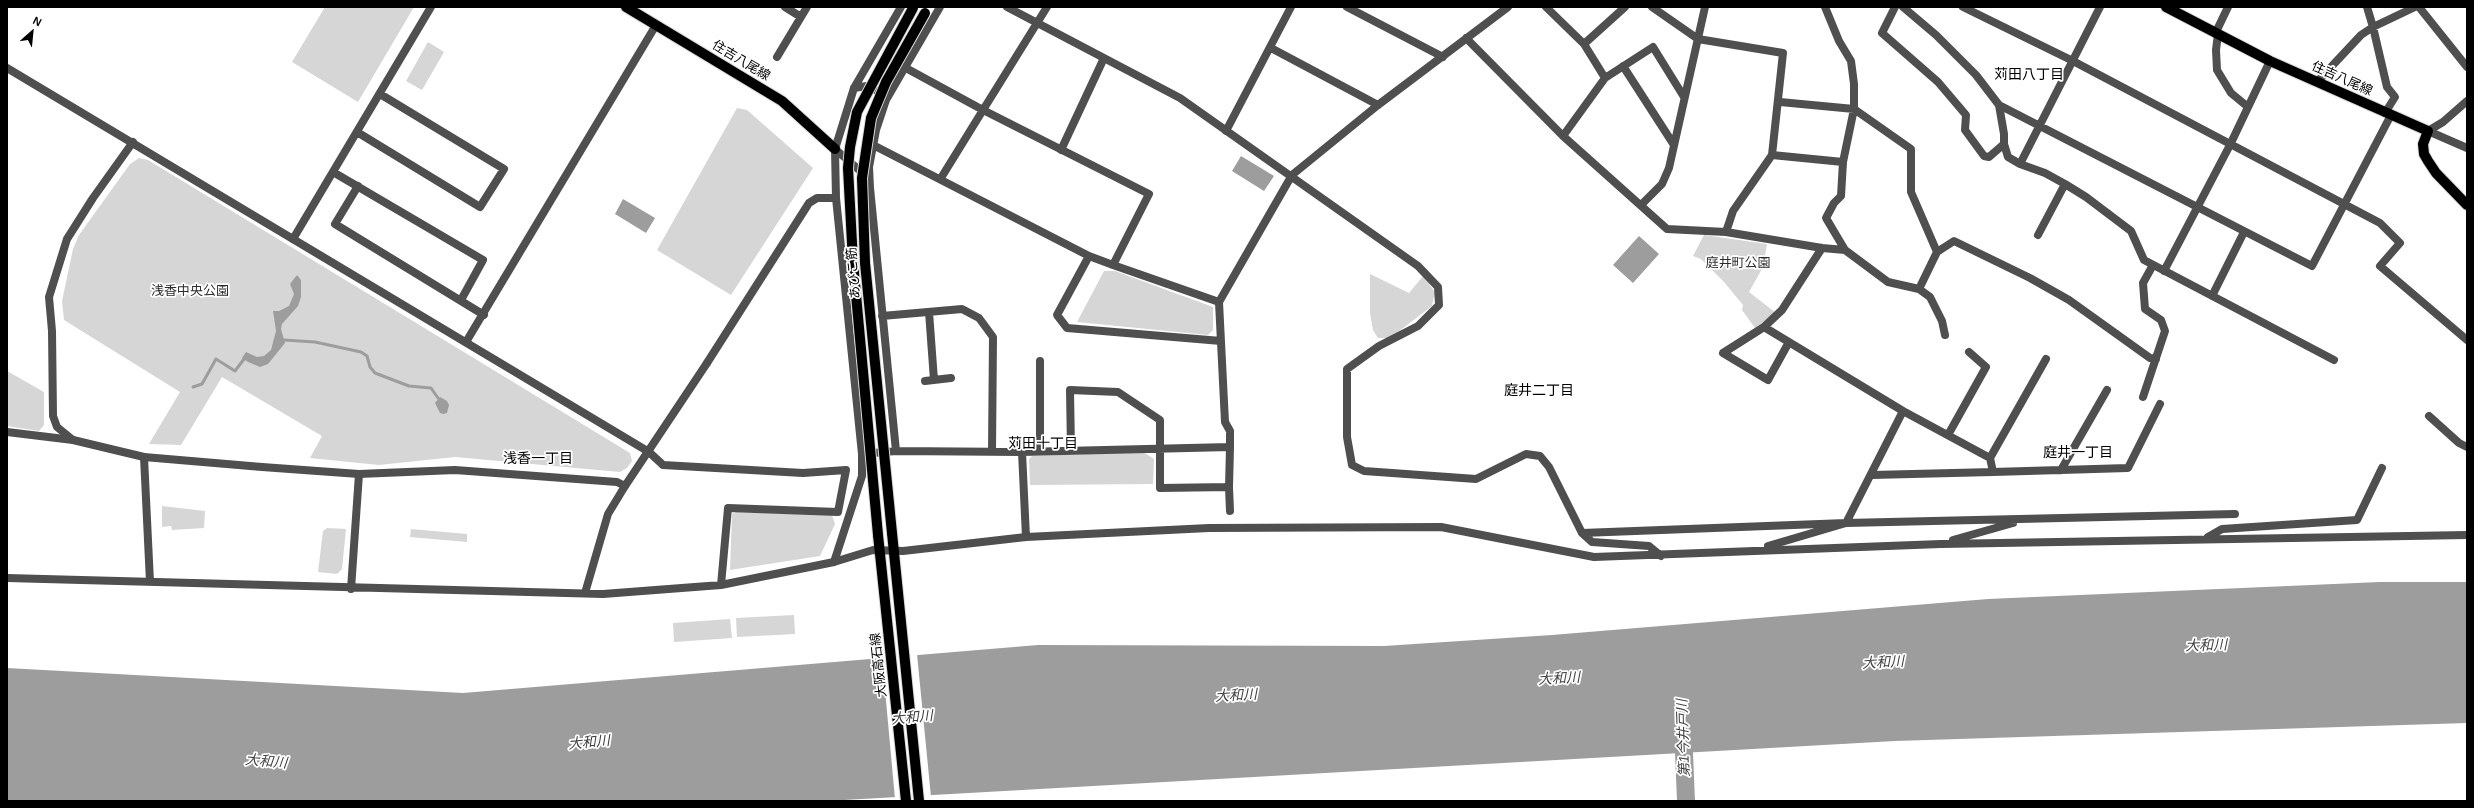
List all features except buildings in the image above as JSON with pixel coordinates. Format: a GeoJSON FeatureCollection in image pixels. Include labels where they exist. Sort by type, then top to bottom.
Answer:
{"type":"FeatureCollection","features":[{"type":"Feature","properties":{"kind":"main road","name":"住吉八尾線"},"geometry":{"type":"LineString","coordinates":[[626,7],[782,101],[835,149]]}},
{"type":"Feature","properties":{"kind":"main road","name":"あびこ筋"},"geometry":{"type":"LineString","coordinates":[[880,549],[852,262],[848,168],[850,147],[857,112],[913,7]]}},
{"type":"Feature","properties":{"kind":"main road","name":"住吉八尾線"},"geometry":{"type":"LineString","coordinates":[[2166,7],[2181,10],[2217,33],[2270,61],[2428,131]]}},
{"type":"Feature","properties":{"kind":"main road","name":"あびこ筋"},"geometry":{"type":"LineString","coordinates":[[894,556],[865,263],[862,178],[871,118],[886,82],[927,10]]}},
{"type":"Feature","properties":{"kind":"main road"},"geometry":{"type":"LineString","coordinates":[[2428,131],[2423,144],[2426,157],[2436,174],[2467,205]]}},
{"type":"Feature","properties":{"kind":"main road","name":"大阪高石線"},"geometry":{"type":"LineString","coordinates":[[880,549],[906,801]]}},
{"type":"Feature","properties":{"kind":"main road","name":"大阪高石線"},"geometry":{"type":"LineString","coordinates":[[894,556],[919,801]]}},
{"type":"Feature","properties":{"kind":"street"},"geometry":{"type":"LineString","coordinates":[[293,239],[432,7]]}},
{"type":"Feature","properties":{"kind":"street"},"geometry":{"type":"LineString","coordinates":[[785,7],[801,17]]}},
{"type":"Feature","properties":{"kind":"street"},"geometry":{"type":"LineString","coordinates":[[777,57],[807,7]]}},
{"type":"Feature","properties":{"kind":"street"},"geometry":{"type":"LineString","coordinates":[[834,562],[862,476],[862,454],[836,198],[835,149],[854,88],[901,7]]}},
{"type":"Feature","properties":{"kind":"street"},"geometry":{"type":"LineString","coordinates":[[896,451],[869,178],[873,145],[886,100],[940,7]]}},
{"type":"Feature","properties":{"kind":"street"},"geometry":{"type":"LineString","coordinates":[[1007,7],[1180,98],[1292,175],[1418,266],[1438,287],[1439,306],[1418,326],[1379,346],[1347,369],[1347,437],[1352,465],[1364,470],[1476,478],[1526,454],[1540,456],[1549,467],[1582,533],[1592,542],[1649,546],[1661,556]]}},
{"type":"Feature","properties":{"kind":"street"},"geometry":{"type":"LineString","coordinates":[[941,178],[1047,7]]}},
{"type":"Feature","properties":{"kind":"street"},"geometry":{"type":"LineString","coordinates":[[1226,131],[1271,48],[1291,7]]}},
{"type":"Feature","properties":{"kind":"street"},"geometry":{"type":"LineString","coordinates":[[1347,7],[1443,57]]}},
{"type":"Feature","properties":{"kind":"street"},"geometry":{"type":"LineString","coordinates":[[1546,7],[1584,44],[1605,78]]}},
{"type":"Feature","properties":{"kind":"street"},"geometry":{"type":"LineString","coordinates":[[1584,44],[1625,7]]}},
{"type":"Feature","properties":{"kind":"street"},"geometry":{"type":"LineString","coordinates":[[1652,7],[1698,39],[1784,53],[1780,102],[1772,155],[1733,211],[1726,232]]}},
{"type":"Feature","properties":{"kind":"street"},"geometry":{"type":"LineString","coordinates":[[1640,205],[1662,184],[1669,168],[1684,97],[1706,7]]}},
{"type":"Feature","properties":{"kind":"street"},"geometry":{"type":"LineString","coordinates":[[1825,7],[1839,41],[1851,61],[1854,84],[1854,109],[1844,162],[1841,196],[1834,203],[1826,218],[1845,250],[1888,282],[1918,289],[1930,297],[1942,321],[1945,335]]}},
{"type":"Feature","properties":{"kind":"street"},"geometry":{"type":"LineString","coordinates":[[1895,7],[1882,33],[1938,82],[1948,93],[1966,115],[1965,130],[1984,156],[1989,157],[2004,144]]}},
{"type":"Feature","properties":{"kind":"street"},"geometry":{"type":"LineString","coordinates":[[1903,7],[1936,35],[1976,75],[1999,105],[2196,208],[2312,266],[2344,205],[2395,97],[2387,87],[2367,7]]}},
{"type":"Feature","properties":{"kind":"street"},"geometry":{"type":"LineString","coordinates":[[1963,7],[2071,60],[2380,223],[2400,243],[2380,266],[2467,340]]}},
{"type":"Feature","properties":{"kind":"street"},"geometry":{"type":"LineString","coordinates":[[2020,164],[2071,60],[2100,7]]}},
{"type":"Feature","properties":{"kind":"street"},"geometry":{"type":"LineString","coordinates":[[2228,7],[2217,33],[2217,70],[2231,93],[2248,107]]}},
{"type":"Feature","properties":{"kind":"street"},"geometry":{"type":"LineString","coordinates":[[2317,82],[2361,35],[2373,27],[2415,7]]}},
{"type":"Feature","properties":{"kind":"street"},"geometry":{"type":"LineString","coordinates":[[2418,7],[2467,67]]}},
{"type":"Feature","properties":{"kind":"street"},"geometry":{"type":"LineString","coordinates":[[1230,511],[1230,431],[1225,422],[1219,302],[1292,175],[1378,105],[1443,57],[1505,8]]}},
{"type":"Feature","properties":{"kind":"street"},"geometry":{"type":"LineString","coordinates":[[466,342],[484,315],[656,25]]}},
{"type":"Feature","properties":{"kind":"street"},"geometry":{"type":"LineString","coordinates":[[1466,38],[1563,136],[1667,229],[1726,232],[1822,248],[1845,250]]}},
{"type":"Feature","properties":{"kind":"street"},"geometry":{"type":"LineString","coordinates":[[1563,136],[1605,78],[1652,47],[1684,97]]}},
{"type":"Feature","properties":{"kind":"street"},"geometry":{"type":"LineString","coordinates":[[1271,48],[1378,105]]}},
{"type":"Feature","properties":{"kind":"street"},"geometry":{"type":"LineString","coordinates":[[1061,150],[1104,58]]}},
{"type":"Feature","properties":{"kind":"street"},"geometry":{"type":"LineString","coordinates":[[2164,270],[2230,145],[2270,61]]}},
{"type":"Feature","properties":{"kind":"street"},"geometry":{"type":"LineString","coordinates":[[1624,66],[1674,145]]}},
{"type":"Feature","properties":{"kind":"street"},"geometry":{"type":"LineString","coordinates":[[904,67],[982,110],[1150,194],[1113,265]]}},
{"type":"Feature","properties":{"kind":"street"},"geometry":{"type":"LineString","coordinates":[[7,68],[649,452],[663,465],[803,473],[846,470],[838,512],[728,508],[721,585]]}},
{"type":"Feature","properties":{"kind":"street"},"geometry":{"type":"LineString","coordinates":[[854,88],[867,86],[877,91],[886,100]]}},
{"type":"Feature","properties":{"kind":"street"},"geometry":{"type":"LineString","coordinates":[[357,132],[480,207],[504,169],[380,94]]}},
{"type":"Feature","properties":{"kind":"street"},"geometry":{"type":"LineString","coordinates":[[2428,131],[2443,122],[2467,101]]}},
{"type":"Feature","properties":{"kind":"street"},"geometry":{"type":"LineString","coordinates":[[1780,102],[1854,109],[1911,149],[1911,192],[1937,252]]}},
{"type":"Feature","properties":{"kind":"street"},"geometry":{"type":"LineString","coordinates":[[1999,105],[2004,134],[2004,144],[2008,157],[2020,164],[2045,173],[2065,184],[2086,197],[2131,231],[2144,260],[2334,360]]}},
{"type":"Feature","properties":{"kind":"street"},"geometry":{"type":"LineString","coordinates":[[2428,131],[2467,148]]}},
{"type":"Feature","properties":{"kind":"street"},"geometry":{"type":"LineString","coordinates":[[73,440],[57,427],[53,416],[52,331],[49,297],[67,239],[93,198],[133,142]]}},
{"type":"Feature","properties":{"kind":"street"},"geometry":{"type":"LineString","coordinates":[[873,145],[941,178],[1089,256],[1219,302]]}},
{"type":"Feature","properties":{"kind":"street"},"geometry":{"type":"LineString","coordinates":[[835,149],[869,178]]}},
{"type":"Feature","properties":{"kind":"street"},"geometry":{"type":"LineString","coordinates":[[1772,155],[1844,162]]}},
{"type":"Feature","properties":{"kind":"street"},"geometry":{"type":"LineString","coordinates":[[333,172],[483,260],[460,300]]}},
{"type":"Feature","properties":{"kind":"street"},"geometry":{"type":"LineString","coordinates":[[2038,235],[2065,184]]}},
{"type":"Feature","properties":{"kind":"street"},"geometry":{"type":"LineString","coordinates":[[358,186],[335,224],[484,315]]}},
{"type":"Feature","properties":{"kind":"street"},"geometry":{"type":"LineString","coordinates":[[585,593],[608,514],[809,203],[816,198],[836,198]]}},
{"type":"Feature","properties":{"kind":"street"},"geometry":{"type":"LineString","coordinates":[[2212,296],[2244,232]]}},
{"type":"Feature","properties":{"kind":"street"},"geometry":{"type":"LineString","coordinates":[[1918,289],[1937,252],[1954,241],[2030,278],[2069,300],[2150,358],[2156,359]]}},
{"type":"Feature","properties":{"kind":"street"},"geometry":{"type":"LineString","coordinates":[[1789,342],[1768,380],[1723,353],[1764,327],[1782,310],[1822,248]]}},
{"type":"Feature","properties":{"kind":"street"},"geometry":{"type":"LineString","coordinates":[[1089,256],[1056,315],[1066,328],[1221,341]]}},
{"type":"Feature","properties":{"kind":"street"},"geometry":{"type":"LineString","coordinates":[[842,262],[850,269],[870,267],[876,257]]}},
{"type":"Feature","properties":{"kind":"street"},"geometry":{"type":"LineString","coordinates":[[2143,397],[2165,331],[2161,320],[2145,309],[2144,283],[2153,265]]}},
{"type":"Feature","properties":{"kind":"street"},"geometry":{"type":"LineString","coordinates":[[882,316],[962,309],[979,318],[993,337],[992,451]]}},
{"type":"Feature","properties":{"kind":"street"},"geometry":{"type":"LineString","coordinates":[[929,312],[934,380]]}},
{"type":"Feature","properties":{"kind":"street"},"geometry":{"type":"LineString","coordinates":[[1764,327],[1903,411],[1990,458]]}},
{"type":"Feature","properties":{"kind":"street"},"geometry":{"type":"LineString","coordinates":[[1948,435],[1986,367],[1969,352]]}},
{"type":"Feature","properties":{"kind":"street"},"geometry":{"type":"LineString","coordinates":[[1993,472],[1990,458],[2046,358]]}},
{"type":"Feature","properties":{"kind":"street"},"geometry":{"type":"LineString","coordinates":[[1040,361],[1040,451]]}},
{"type":"Feature","properties":{"kind":"street"},"geometry":{"type":"LineString","coordinates":[[1031,372],[1040,372]]}},
{"type":"Feature","properties":{"kind":"street"},"geometry":{"type":"LineString","coordinates":[[925,381],[951,378]]}},
{"type":"Feature","properties":{"kind":"street"},"geometry":{"type":"LineString","coordinates":[[1071,450],[1070,390],[1118,392],[1160,420],[1160,488],[1229,487]]}},
{"type":"Feature","properties":{"kind":"street"},"geometry":{"type":"LineString","coordinates":[[2061,470],[2107,390]]}},
{"type":"Feature","properties":{"kind":"street"},"geometry":{"type":"LineString","coordinates":[[1872,474],[2128,468],[2160,404]]}},
{"type":"Feature","properties":{"kind":"street"},"geometry":{"type":"LineString","coordinates":[[1756,550],[1846,523],[1903,411]]}},
{"type":"Feature","properties":{"kind":"street"},"geometry":{"type":"LineString","coordinates":[[2429,416],[2459,443],[2467,446]]}},
{"type":"Feature","properties":{"kind":"street"},"geometry":{"type":"LineString","coordinates":[[7,432],[73,440],[144,457],[359,474],[455,470],[617,482],[626,486]]}},
{"type":"Feature","properties":{"kind":"street"},"geometry":{"type":"LineString","coordinates":[[862,454],[896,451],[1022,452],[1230,447]]}},
{"type":"Feature","properties":{"kind":"street"},"geometry":{"type":"LineString","coordinates":[[1022,452],[1026,537]]}},
{"type":"Feature","properties":{"kind":"street"},"geometry":{"type":"LineString","coordinates":[[144,457],[150,582]]}},
{"type":"Feature","properties":{"kind":"street"},"geometry":{"type":"LineString","coordinates":[[2207,537],[2222,529],[2357,520],[2382,468]]}},
{"type":"Feature","properties":{"kind":"street"},"geometry":{"type":"LineString","coordinates":[[351,589],[359,474]]}},
{"type":"Feature","properties":{"kind":"street"},"geometry":{"type":"LineString","coordinates":[[1582,533],[1846,523],[2235,514]]}},
{"type":"Feature","properties":{"kind":"street"},"geometry":{"type":"LineString","coordinates":[[1941,544],[2025,520]]}},
{"type":"Feature","properties":{"kind":"street"},"geometry":{"type":"LineString","coordinates":[[7,578],[351,589],[603,594],[721,585],[834,562],[880,549],[894,556],[1026,537],[1209,528],[1441,527],[1594,557],[1661,556],[1756,550],[2207,537],[2467,535]]}},
{"type":"Feature","properties":{"kind":"green space"},"geometry":{"type":"Polygon","coordinates":[[[325,7],[414,7],[358,102],[292,62],[325,7]]]}},
{"type":"Feature","properties":{"kind":"green space"},"geometry":{"type":"Polygon","coordinates":[[[428,42],[444,52],[422,90],[406,81],[428,42]]]}},
{"type":"Feature","properties":{"kind":"green space"},"geometry":{"type":"Polygon","coordinates":[[[737,108],[747,110],[813,168],[731,295],[657,250],[737,108]]]}},
{"type":"Feature","properties":{"kind":"green space","name":"浅香中央公園"},"geometry":{"type":"Polygon","coordinates":[[[139,158],[148,160],[630,453],[632,461],[627,468],[620,472],[455,457],[379,465],[310,458],[322,436],[222,377],[181,445],[149,444],[180,392],[64,320],[62,301],[73,249],[79,235],[130,164],[139,158]]]}},
{"type":"Feature","properties":{"kind":"green space","name":"庭井町公園"},"geometry":{"type":"Polygon","coordinates":[[[1704,235],[1767,244],[1763,267],[1749,292],[1776,313],[1755,328],[1742,310],[1743,305],[1724,282],[1701,259],[1693,256],[1704,235]]]}},
{"type":"Feature","properties":{"kind":"green space"},"geometry":{"type":"Polygon","coordinates":[[[1104,271],[1115,271],[1213,307],[1213,330],[1208,335],[1077,322],[1104,271]]]}},
{"type":"Feature","properties":{"kind":"green space"},"geometry":{"type":"Polygon","coordinates":[[[1370,274],[1409,293],[1423,276],[1435,292],[1432,306],[1390,338],[1378,338],[1373,330],[1370,313],[1370,274]]]}},
{"type":"Feature","properties":{"kind":"green space"},"geometry":{"type":"Polygon","coordinates":[[[7,371],[44,392],[44,425],[39,431],[7,426],[7,371]]]}},
{"type":"Feature","properties":{"kind":"green space"},"geometry":{"type":"Polygon","coordinates":[[[1143,452],[1154,459],[1153,484],[1030,485],[1029,459],[1032,456],[1143,452]]]}},
{"type":"Feature","properties":{"kind":"green space"},"geometry":{"type":"Polygon","coordinates":[[[162,506],[205,511],[204,528],[172,530],[171,526],[162,527],[162,506]]]}},
{"type":"Feature","properties":{"kind":"green space"},"geometry":{"type":"Polygon","coordinates":[[[736,512],[832,515],[835,524],[820,556],[730,570],[732,514],[736,512]]]}},
{"type":"Feature","properties":{"kind":"green space"},"geometry":{"type":"Polygon","coordinates":[[[327,528],[346,529],[342,569],[337,574],[318,572],[323,531],[327,528]]]}},
{"type":"Feature","properties":{"kind":"green space"},"geometry":{"type":"Polygon","coordinates":[[[411,529],[467,534],[467,542],[410,537],[411,529]]]}},
{"type":"Feature","properties":{"kind":"green space"},"geometry":{"type":"Polygon","coordinates":[[[794,615],[795,634],[737,637],[736,618],[794,615]]]}},
{"type":"Feature","properties":{"kind":"green space"},"geometry":{"type":"Polygon","coordinates":[[[730,619],[732,638],[674,642],[673,623],[730,619]]]}},
{"type":"Feature","properties":{"kind":"water"},"geometry":{"type":"Polygon","coordinates":[[[1241,156],[1274,176],[1264,191],[1232,171],[1241,156]]]}},
{"type":"Feature","properties":{"kind":"water"},"geometry":{"type":"Polygon","coordinates":[[[623,199],[655,218],[646,233],[615,214],[623,199]]]}},
{"type":"Feature","properties":{"kind":"water"},"geometry":{"type":"Polygon","coordinates":[[[1639,236],[1659,254],[1633,283],[1613,265],[1639,236]]]}},
{"type":"Feature","properties":{"kind":"water"},"geometry":{"type":"Polygon","coordinates":[[[297,275],[301,280],[301,297],[298,306],[282,324],[281,329],[285,343],[268,364],[260,367],[248,362],[242,358],[246,352],[257,357],[264,356],[271,350],[276,331],[273,311],[279,311],[289,306],[294,294],[290,284],[297,275]]]}},
{"type":"Feature","properties":{"kind":"water"},"geometry":{"type":"Polygon","coordinates":[[[440,397],[447,401],[449,405],[447,413],[444,414],[440,413],[435,403],[440,397]]]}},
{"type":"Feature","properties":{"kind":"water","name":"大和川"},"geometry":{"type":"Polygon","coordinates":[[[2380,582],[2467,582],[2467,723],[1895,741],[826,801],[7,801],[7,668],[463,693],[1038,645],[1384,646],[1552,635],[1988,599],[2380,582]]]}},
{"type":"Feature","properties":{"kind":"pier"},"geometry":{"type":"Polygon","coordinates":[[[917,654],[931,797],[895,799],[882,657],[917,654]]]}},
{"type":"Feature","properties":{"kind":"waterway"},"geometry":{"type":"LineString","coordinates":[[284,340],[315,342],[361,352],[367,356],[370,367],[375,373],[409,386],[431,388],[438,398]]}},
{"type":"Feature","properties":{"kind":"waterway"},"geometry":{"type":"LineString","coordinates":[[193,387],[202,384],[216,359],[235,371],[244,359]]}},
{"type":"Feature","properties":{"kind":"waterway","name":"第1今井戸川"},"geometry":{"type":"LineString","coordinates":[[1683,729],[1686,801]]}},
{"type":"Feature","properties":{"kind":"district","name":"苅田八丁目"},"geometry":{"type":"Point","coordinates":[2029,75]}},
{"type":"Feature","properties":{"kind":"district","name":"庭井二丁目"},"geometry":{"type":"Point","coordinates":[1539,391]}},
{"type":"Feature","properties":{"kind":"district","name":"苅田十丁目"},"geometry":{"type":"Point","coordinates":[1043,444]}},
{"type":"Feature","properties":{"kind":"district","name":"庭井一丁目"},"geometry":{"type":"Point","coordinates":[2078,453]}},
{"type":"Feature","properties":{"kind":"district","name":"浅香一丁目"},"geometry":{"type":"Point","coordinates":[538,459]}}]}
